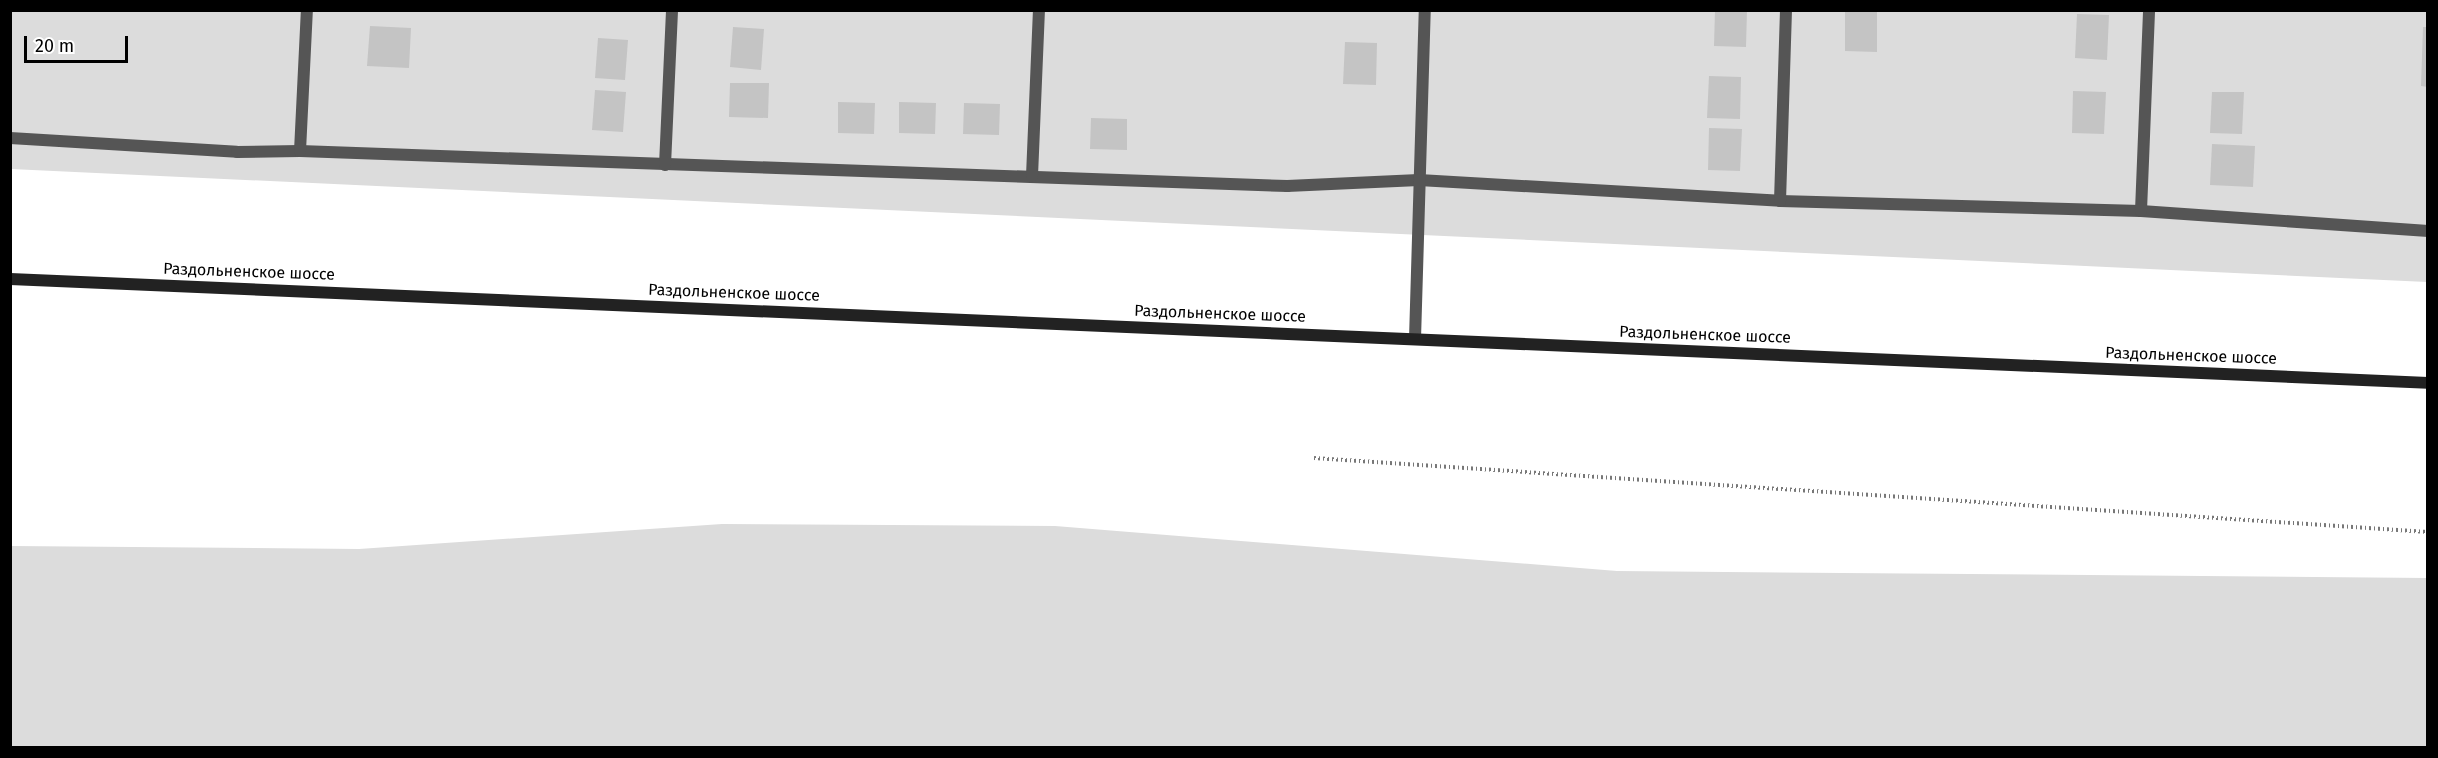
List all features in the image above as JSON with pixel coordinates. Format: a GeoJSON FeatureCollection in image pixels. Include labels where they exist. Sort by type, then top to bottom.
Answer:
{"type":"FeatureCollection","features":[{"type":"Feature","properties":{"kind":"main road","name":"Раздольненское шоссе"},"geometry":{"type":"LineString","coordinates":[[10,279],[2427,383]]}},
{"type":"Feature","properties":{"kind":"lane"},"geometry":{"type":"LineString","coordinates":[[300,151],[308,10]]}},
{"type":"Feature","properties":{"kind":"lane"},"geometry":{"type":"LineString","coordinates":[[665,165],[672,10]]}},
{"type":"Feature","properties":{"kind":"lane"},"geometry":{"type":"LineString","coordinates":[[1032,176],[1039,10]]}},
{"type":"Feature","properties":{"kind":"lane"},"geometry":{"type":"LineString","coordinates":[[1415,339],[1425,10]]}},
{"type":"Feature","properties":{"kind":"lane"},"geometry":{"type":"LineString","coordinates":[[1780,201],[1786,10]]}},
{"type":"Feature","properties":{"kind":"lane"},"geometry":{"type":"LineString","coordinates":[[2141,211],[2150,10]]}},
{"type":"Feature","properties":{"kind":"lane"},"geometry":{"type":"LineString","coordinates":[[10,138],[237,152],[300,151],[1287,186],[1419,180],[1780,201],[2141,211],[2427,231]]}},
{"type":"Feature","properties":{"kind":"path"},"geometry":{"type":"LineString","coordinates":[[1314,458],[2427,532]]}},
{"type":"Feature","properties":{"kind":"shaded area"},"geometry":{"type":"Polygon","coordinates":[[[11,11],[2427,11],[2427,282],[11,169],[11,11]]]}},
{"type":"Feature","properties":{"kind":"shaded area"},"geometry":{"type":"Polygon","coordinates":[[[722,524],[1055,526],[1617,571],[2427,578],[2427,747],[11,747],[11,546],[359,549],[722,524]]]}},
{"type":"Feature","properties":{"kind":"building"},"geometry":{"type":"Polygon","coordinates":[[[1715,10],[1747,10],[1746,47],[1714,46],[1715,10]]]}},
{"type":"Feature","properties":{"kind":"building"},"geometry":{"type":"Polygon","coordinates":[[[1845,10],[1877,10],[1877,52],[1845,51],[1845,10]]]}},
{"type":"Feature","properties":{"kind":"building"},"geometry":{"type":"Polygon","coordinates":[[[2077,14],[2109,15],[2107,60],[2075,58],[2077,14]]]}},
{"type":"Feature","properties":{"kind":"building"},"geometry":{"type":"Polygon","coordinates":[[[370,26],[411,28],[409,68],[367,66],[370,26]]]}},
{"type":"Feature","properties":{"kind":"building"},"geometry":{"type":"Polygon","coordinates":[[[733,27],[764,29],[761,70],[730,67],[733,27]]]}},
{"type":"Feature","properties":{"kind":"building"},"geometry":{"type":"Polygon","coordinates":[[[2423,27],[2428,27],[2428,87],[2421,86],[2423,27]]]}},
{"type":"Feature","properties":{"kind":"building"},"geometry":{"type":"Polygon","coordinates":[[[598,38],[628,40],[625,80],[595,78],[598,38]]]}},
{"type":"Feature","properties":{"kind":"building"},"geometry":{"type":"Polygon","coordinates":[[[1345,42],[1377,43],[1376,85],[1343,84],[1345,42]]]}},
{"type":"Feature","properties":{"kind":"building"},"geometry":{"type":"Polygon","coordinates":[[[1709,76],[1741,77],[1740,119],[1707,118],[1709,76]]]}},
{"type":"Feature","properties":{"kind":"building"},"geometry":{"type":"Polygon","coordinates":[[[730,83],[769,83],[768,118],[729,117],[730,83]]]}},
{"type":"Feature","properties":{"kind":"building"},"geometry":{"type":"Polygon","coordinates":[[[595,90],[626,92],[623,132],[592,130],[595,90]]]}},
{"type":"Feature","properties":{"kind":"building"},"geometry":{"type":"Polygon","coordinates":[[[2073,91],[2106,92],[2104,134],[2072,133],[2073,91]]]}},
{"type":"Feature","properties":{"kind":"building"},"geometry":{"type":"Polygon","coordinates":[[[2212,92],[2244,92],[2242,134],[2210,133],[2212,92]]]}},
{"type":"Feature","properties":{"kind":"building"},"geometry":{"type":"Polygon","coordinates":[[[838,102],[875,103],[874,134],[838,133],[838,102]]]}},
{"type":"Feature","properties":{"kind":"building"},"geometry":{"type":"Polygon","coordinates":[[[899,102],[936,103],[935,134],[899,133],[899,102]]]}},
{"type":"Feature","properties":{"kind":"building"},"geometry":{"type":"Polygon","coordinates":[[[964,103],[1000,104],[999,135],[963,134],[964,103]]]}},
{"type":"Feature","properties":{"kind":"building"},"geometry":{"type":"Polygon","coordinates":[[[1091,118],[1127,119],[1127,150],[1090,149],[1091,118]]]}},
{"type":"Feature","properties":{"kind":"building"},"geometry":{"type":"Polygon","coordinates":[[[1709,128],[1742,129],[1740,171],[1708,170],[1709,128]]]}},
{"type":"Feature","properties":{"kind":"building"},"geometry":{"type":"Polygon","coordinates":[[[2212,144],[2255,146],[2253,187],[2210,185],[2212,144]]]}}]}
